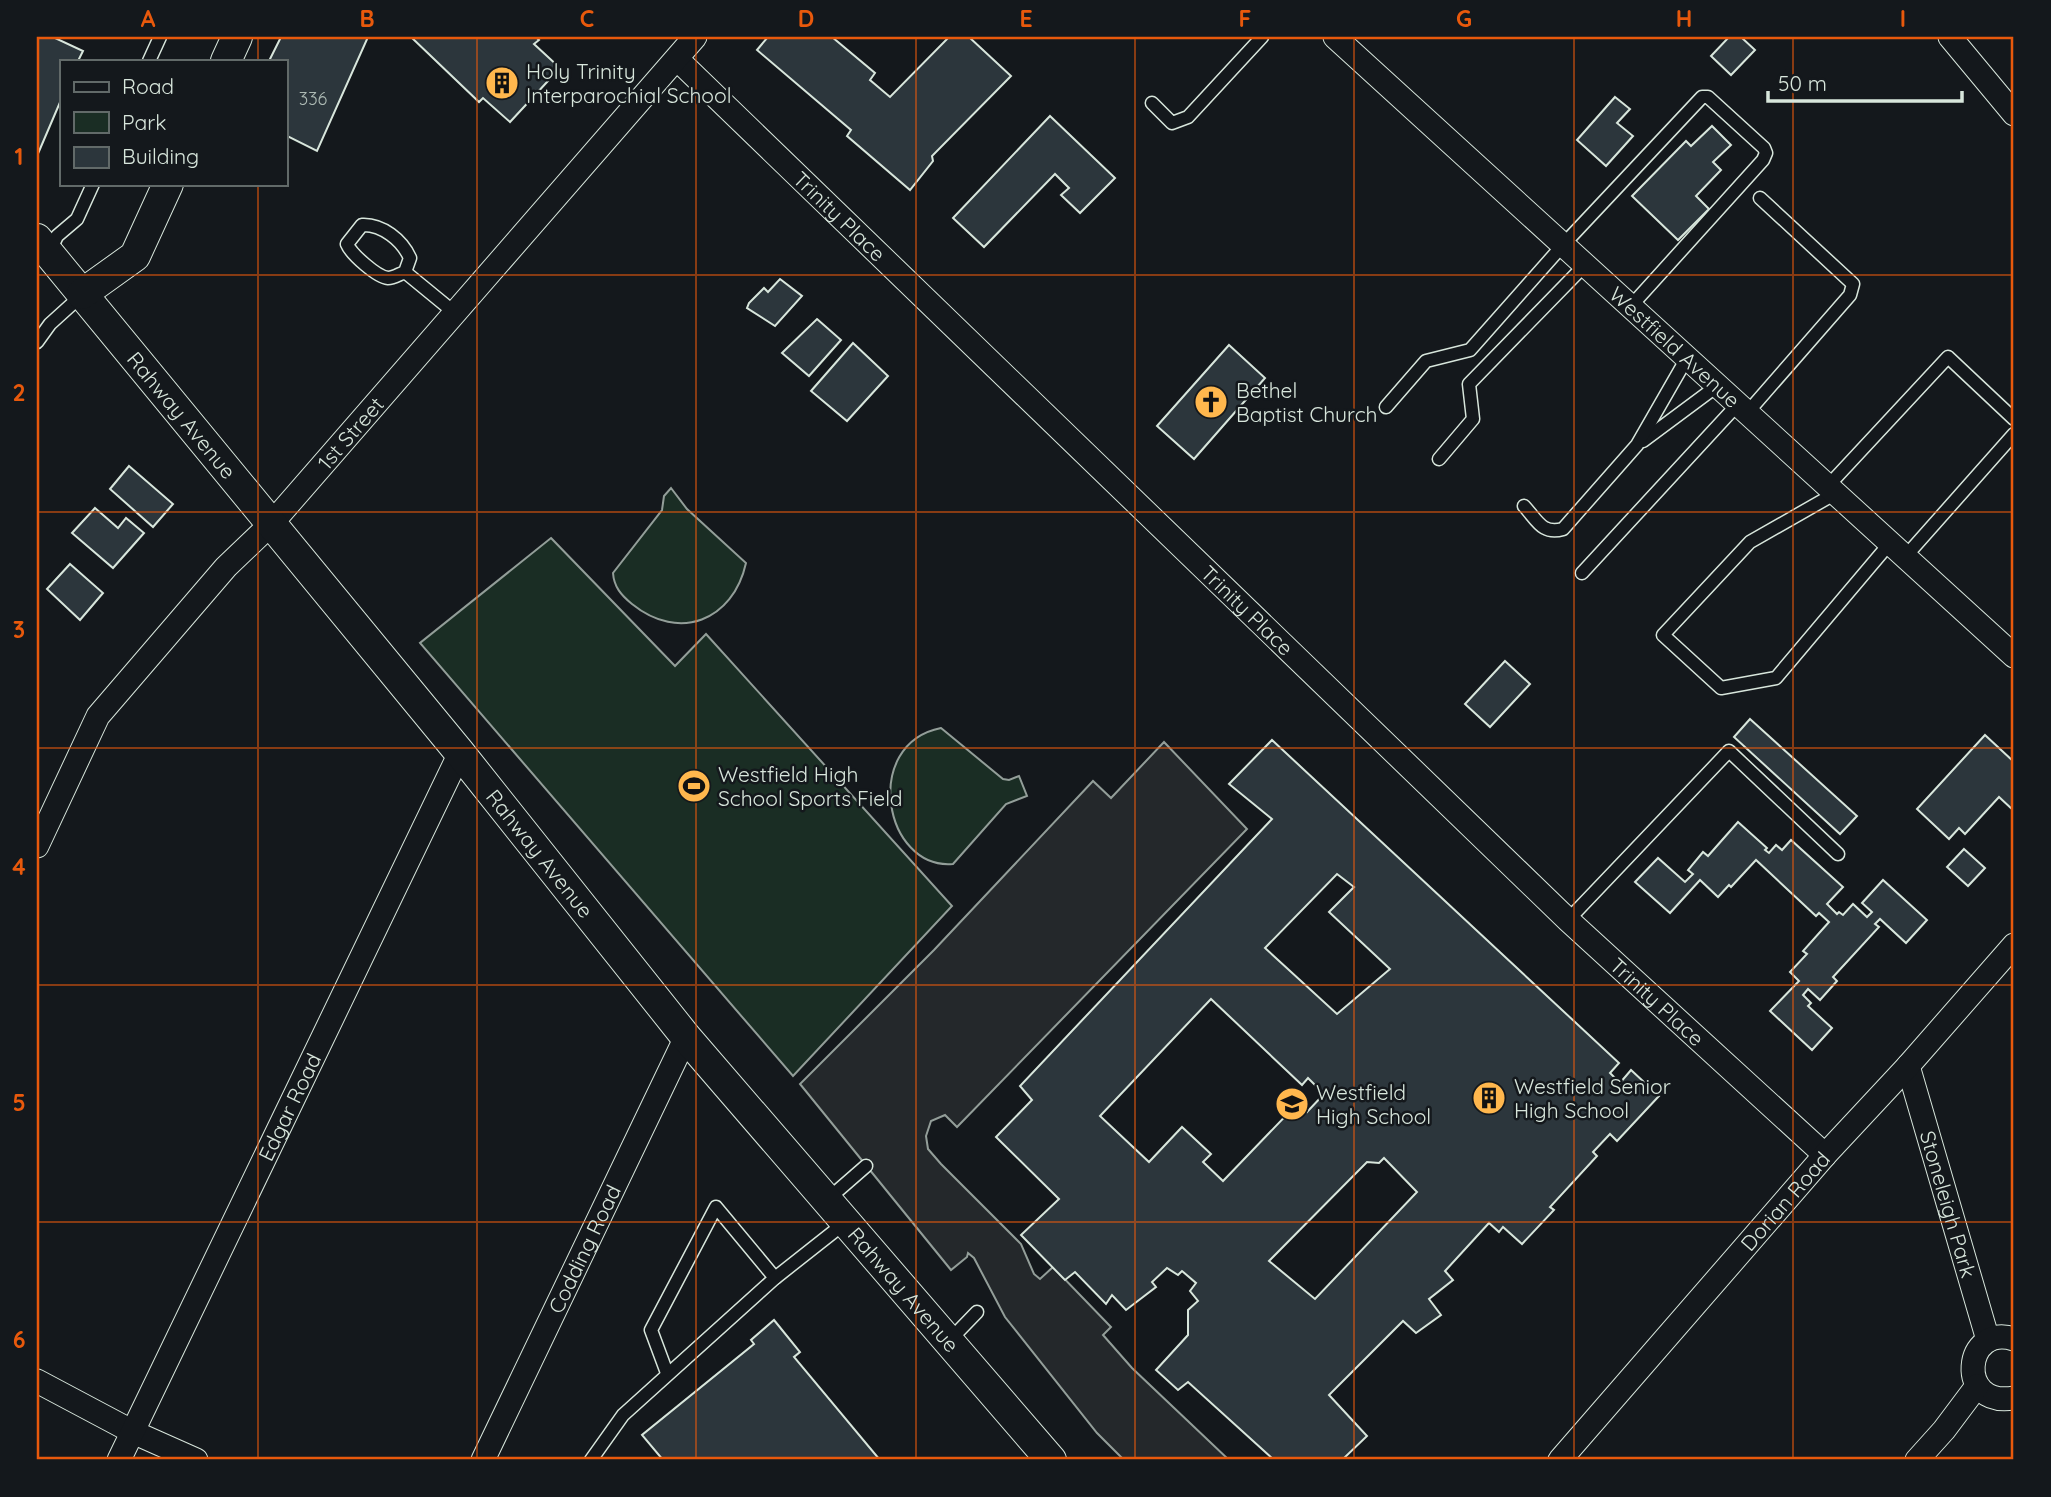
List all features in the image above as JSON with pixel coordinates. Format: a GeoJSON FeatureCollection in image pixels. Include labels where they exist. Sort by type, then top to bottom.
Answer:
{"type":"FeatureCollection","features":[{"type":"Feature","properties":{"kind":"street"},"geometry":{"type":"LineString","coordinates":[[226,60],[237,37]]}},
{"type":"Feature","properties":{"kind":"street","name":"1st Street"},"geometry":{"type":"LineString","coordinates":[[37,846],[98,716],[226,567],[272,523],[695,37]]}},
{"type":"Feature","properties":{"kind":"street","name":"Westfield Avenue"},"geometry":{"type":"LineString","coordinates":[[1335,37],[2014,656]]}},
{"type":"Feature","properties":{"kind":"street"},"geometry":{"type":"LineString","coordinates":[[1950,37],[2014,114]]}},
{"type":"Feature","properties":{"kind":"street","name":"Trinity Place"},"geometry":{"type":"LineString","coordinates":[[677,59],[1568,920],[1825,1154]]}},
{"type":"Feature","properties":{"kind":"street"},"geometry":{"type":"LineString","coordinates":[[82,295],[135,256],[167,186]]}},
{"type":"Feature","properties":{"kind":"street","name":"Rahway Avenue"},"geometry":{"type":"LineString","coordinates":[[43,246],[460,753],[686,1037],[1051,1460]]}},
{"type":"Feature","properties":{"kind":"street","name":"Edgar Road"},"geometry":{"type":"LineString","coordinates":[[119,1460],[460,753]]}},
{"type":"Feature","properties":{"kind":"street","name":"Dorian Road"},"geometry":{"type":"LineString","coordinates":[[1560,1460],[1825,1154],[1908,1066],[2014,945]]}},
{"type":"Feature","properties":{"kind":"street","name":"Codding Road"},"geometry":{"type":"LineString","coordinates":[[483,1460],[686,1037]]}},
{"type":"Feature","properties":{"kind":"street","name":"Stoneleigh Park"},"geometry":{"type":"LineString","coordinates":[[1908,1066],[1989,1340]]}},
{"type":"Feature","properties":{"kind":"street"},"geometry":{"type":"LineString","coordinates":[[2014,1339],[1998,1337],[1989,1340],[1980,1347],[1972,1366],[1977,1386],[1985,1394],[1994,1398],[2014,1398]]}},
{"type":"Feature","properties":{"kind":"street"},"geometry":{"type":"LineString","coordinates":[[37,1381],[133,1432],[196,1460]]}},
{"type":"Feature","properties":{"kind":"street"},"geometry":{"type":"LineString","coordinates":[[1917,1460],[1977,1386]]}},
{"type":"Feature","properties":{"kind":"lane"},"geometry":{"type":"LineString","coordinates":[[1152,103],[1172,122],[1188,117],[1262,37]]}},
{"type":"Feature","properties":{"kind":"lane"},"geometry":{"type":"LineString","coordinates":[[149,60],[156,38]]}},
{"type":"Feature","properties":{"kind":"lane"},"geometry":{"type":"LineString","coordinates":[[1386,407],[1426,361],[1470,350],[1563,245],[1702,97],[1708,97],[1764,148],[1766,153],[1763,160],[1631,306]]}},
{"type":"Feature","properties":{"kind":"lane"},"geometry":{"type":"LineString","coordinates":[[43,246],[77,219],[92,186]]}},
{"type":"Feature","properties":{"kind":"lane"},"geometry":{"type":"LineString","coordinates":[[1582,573],[1850,295],[1853,284],[1760,198]]}},
{"type":"Feature","properties":{"kind":"lane"},"geometry":{"type":"LineString","coordinates":[[362,225],[373,225],[392,236],[406,249],[410,258],[405,272],[391,278],[383,277],[350,252],[347,244],[362,225]]}},
{"type":"Feature","properties":{"kind":"lane"},"geometry":{"type":"LineString","coordinates":[[1438,459],[1473,419],[1469,384],[1585,265]]}},
{"type":"Feature","properties":{"kind":"lane"},"geometry":{"type":"LineString","coordinates":[[405,272],[455,313]]}},
{"type":"Feature","properties":{"kind":"lane"},"geometry":{"type":"LineString","coordinates":[[37,342],[50,324],[82,295]]}},
{"type":"Feature","properties":{"kind":"lane"},"geometry":{"type":"LineString","coordinates":[[2014,419],[1948,357],[1832,490],[1750,542],[1663,635],[1721,688],[1776,678],[2014,434]]}},
{"type":"Feature","properties":{"kind":"lane"},"geometry":{"type":"LineString","coordinates":[[1524,506],[1546,531],[1563,529],[1637,445],[1687,358]]}},
{"type":"Feature","properties":{"kind":"lane"},"geometry":{"type":"LineString","coordinates":[[1637,445],[1717,386]]}},
{"type":"Feature","properties":{"kind":"lane"},"geometry":{"type":"LineString","coordinates":[[1568,920],[1729,751],[1838,853]]}},
{"type":"Feature","properties":{"kind":"lane"},"geometry":{"type":"LineString","coordinates":[[591,1460],[623,1415],[775,1278],[836,1211],[866,1166]]}},
{"type":"Feature","properties":{"kind":"lane"},"geometry":{"type":"LineString","coordinates":[[667,1373],[651,1330],[716,1207],[775,1278]]}},
{"type":"Feature","properties":{"kind":"lane"},"geometry":{"type":"LineString","coordinates":[[949,1341],[977,1312]]}},
{"type":"Feature","properties":{"kind":"green space"},"geometry":{"type":"Polygon","coordinates":[[[671,488],[687,509],[746,563],[739,583],[717,611],[702,620],[685,623],[668,622],[650,616],[632,604],[619,590],[613,573],[662,510],[664,496],[671,488]]]}},
{"type":"Feature","properties":{"kind":"green space","name":"Westfield High School Sports Field"},"geometry":{"type":"Polygon","coordinates":[[[551,538],[675,666],[706,634],[952,906],[793,1076],[420,643],[551,538]]]}},
{"type":"Feature","properties":{"kind":"green space"},"geometry":{"type":"Polygon","coordinates":[[[941,728],[1003,779],[1019,776],[1027,796],[1006,804],[953,864],[929,861],[911,848],[898,828],[891,804],[891,780],[899,757],[916,739],[941,728]]]}},
{"type":"Feature","properties":{"kind":"shaded area"},"geometry":{"type":"Polygon","coordinates":[[[1164,742],[1247,829],[957,1127],[945,1115],[931,1121],[926,1136],[928,1149],[941,1164],[1021,1244],[1034,1274],[1040,1279],[1053,1267],[1111,1327],[1103,1335],[1132,1368],[1229,1460],[1124,1460],[1097,1433],[1005,1317],[974,1258],[968,1253],[967,1257],[951,1270],[800,1084],[934,950],[1093,781],[1111,798],[1164,742]]]}},
{"type":"Feature","properties":{"kind":"building"},"geometry":{"type":"Polygon","coordinates":[[[37,37],[53,37],[83,51],[78,60],[60,60],[60,102],[37,156],[37,37]]]}},
{"type":"Feature","properties":{"kind":"building"},"geometry":{"type":"Polygon","coordinates":[[[281,37],[368,37],[317,151],[287,136],[287,60],[270,60],[281,37]]]}},
{"type":"Feature","properties":{"kind":"building","name":"Holy Trinity Interparochial School"},"geometry":{"type":"Polygon","coordinates":[[[411,37],[536,37],[539,40],[534,44],[560,68],[510,122],[483,98],[479,102],[411,37]]]}},
{"type":"Feature","properties":{"kind":"building"},"geometry":{"type":"Polygon","coordinates":[[[765,37],[832,37],[875,73],[870,80],[890,97],[949,37],[969,37],[1011,76],[932,156],[933,161],[910,190],[847,136],[851,130],[757,50],[767,38],[765,37]]]}},
{"type":"Feature","properties":{"kind":"building"},"geometry":{"type":"Polygon","coordinates":[[[1729,37],[1741,37],[1755,50],[1731,75],[1711,56],[1729,37]]]}},
{"type":"Feature","properties":{"kind":"building"},"geometry":{"type":"Polygon","coordinates":[[[1615,97],[1630,109],[1617,123],[1633,136],[1606,166],[1577,140],[1615,97]]]}},
{"type":"Feature","properties":{"kind":"building"},"geometry":{"type":"Polygon","coordinates":[[[1050,116],[1115,178],[1080,213],[1061,195],[1069,188],[1055,174],[984,247],[953,218],[1050,116]]]}},
{"type":"Feature","properties":{"kind":"building"},"geometry":{"type":"Polygon","coordinates":[[[1712,126],[1731,145],[1713,162],[1721,170],[1696,196],[1709,209],[1678,240],[1632,196],[1686,141],[1691,146],[1712,126]]]}},
{"type":"Feature","properties":{"kind":"building"},"geometry":{"type":"Polygon","coordinates":[[[780,279],[802,296],[775,326],[747,308],[764,288],[768,292],[780,279]]]}},
{"type":"Feature","properties":{"kind":"building"},"geometry":{"type":"Polygon","coordinates":[[[817,319],[841,340],[809,376],[782,353],[817,319]]]}},
{"type":"Feature","properties":{"kind":"building"},"geometry":{"type":"Polygon","coordinates":[[[853,343],[888,376],[847,421],[811,391],[853,343]]]}},
{"type":"Feature","properties":{"kind":"building","name":"Bethel Baptist Church"},"geometry":{"type":"Polygon","coordinates":[[[1229,345],[1265,378],[1194,459],[1157,426],[1229,345]]]}},
{"type":"Feature","properties":{"kind":"building"},"geometry":{"type":"Polygon","coordinates":[[[129,466],[173,504],[153,527],[110,489],[129,466]]]}},
{"type":"Feature","properties":{"kind":"building"},"geometry":{"type":"Polygon","coordinates":[[[95,508],[118,528],[126,518],[144,533],[113,568],[72,533],[95,508]]]}},
{"type":"Feature","properties":{"kind":"building"},"geometry":{"type":"Polygon","coordinates":[[[70,564],[103,593],[80,620],[47,589],[70,564]]]}},
{"type":"Feature","properties":{"kind":"building"},"geometry":{"type":"Polygon","coordinates":[[[1505,661],[1530,684],[1490,727],[1465,704],[1505,661]]]}},
{"type":"Feature","properties":{"kind":"building"},"geometry":{"type":"Polygon","coordinates":[[[1750,719],[1857,816],[1840,834],[1734,737],[1750,719]]]}},
{"type":"Feature","properties":{"kind":"building"},"geometry":{"type":"Polygon","coordinates":[[[1985,735],[2014,762],[2014,811],[1999,797],[1965,834],[1959,828],[1949,839],[1917,809],[1985,735]]]}},
{"type":"Feature","properties":{"kind":"building","name":"Westfield Senior High School"},"geometry":{"type":"Polygon","coordinates":[[[1272,740],[1619,1063],[1610,1073],[1620,1083],[1631,1070],[1659,1096],[1617,1141],[1610,1134],[1593,1152],[1597,1156],[1550,1207],[1554,1210],[1522,1244],[1503,1227],[1499,1232],[1489,1223],[1445,1271],[1453,1280],[1429,1299],[1441,1315],[1416,1333],[1403,1321],[1329,1395],[1367,1436],[1342,1460],[1274,1460],[1188,1382],[1178,1390],[1156,1370],[1188,1335],[1188,1310],[1198,1301],[1190,1291],[1196,1283],[1182,1271],[1178,1275],[1167,1268],[1152,1282],[1156,1287],[1126,1310],[1112,1295],[1106,1304],[1075,1272],[1065,1280],[1021,1235],[1059,1199],[996,1137],[1032,1100],[1020,1086],[1272,819],[1229,784],[1272,740]],[[1337,874],[1265,948],[1337,1014],[1390,969],[1329,912],[1354,887],[1337,874]],[[1211,999],[1100,1116],[1149,1162],[1182,1127],[1211,1154],[1203,1162],[1223,1181],[1298,1103],[1307,1112],[1324,1094],[1308,1078],[1302,1085],[1211,999]],[[1384,1158],[1379,1163],[1367,1162],[1269,1261],[1315,1299],[1417,1192],[1384,1158]]]}},
{"type":"Feature","properties":{"kind":"building"},"geometry":{"type":"Polygon","coordinates":[[[1738,822],[1767,848],[1765,850],[1769,853],[1776,845],[1782,850],[1791,840],[1843,887],[1827,904],[1837,914],[1839,912],[1843,915],[1853,904],[1867,917],[1872,912],[1862,903],[1883,880],[1927,920],[1906,943],[1880,919],[1875,924],[1879,927],[1833,977],[1837,981],[1820,1000],[1808,989],[1803,995],[1811,1003],[1808,1006],[1832,1028],[1812,1050],[1770,1011],[1799,981],[1790,972],[1807,954],[1803,951],[1829,922],[1819,913],[1816,916],[1756,860],[1718,897],[1700,880],[1670,913],[1635,882],[1658,858],[1685,882],[1693,874],[1688,870],[1703,852],[1708,856],[1738,822]]]}},
{"type":"Feature","properties":{"kind":"building"},"geometry":{"type":"Polygon","coordinates":[[[1964,849],[1985,868],[1968,886],[1947,867],[1964,849]]]}},
{"type":"Feature","properties":{"kind":"building"},"geometry":{"type":"Polygon","coordinates":[[[774,1320],[800,1352],[794,1357],[880,1460],[663,1460],[642,1435],[754,1344],[751,1340],[774,1320]]]}},
{"type":"Feature","properties":{"kind":"place","name":"Holy Trinity Interparochial School"},"geometry":{"type":"Point","coordinates":[502,83]}},
{"type":"Feature","properties":{"kind":"place","name":"Bethel Baptist Church"},"geometry":{"type":"Point","coordinates":[1211,402]}},
{"type":"Feature","properties":{"kind":"place","name":"Westfield High School Sports Field"},"geometry":{"type":"Point","coordinates":[694,786]}},
{"type":"Feature","properties":{"kind":"place","name":"Westfield Senior High School"},"geometry":{"type":"Point","coordinates":[1489,1098]}},
{"type":"Feature","properties":{"kind":"place","name":"Westfield High School"},"geometry":{"type":"Point","coordinates":[1292,1104]}}]}
